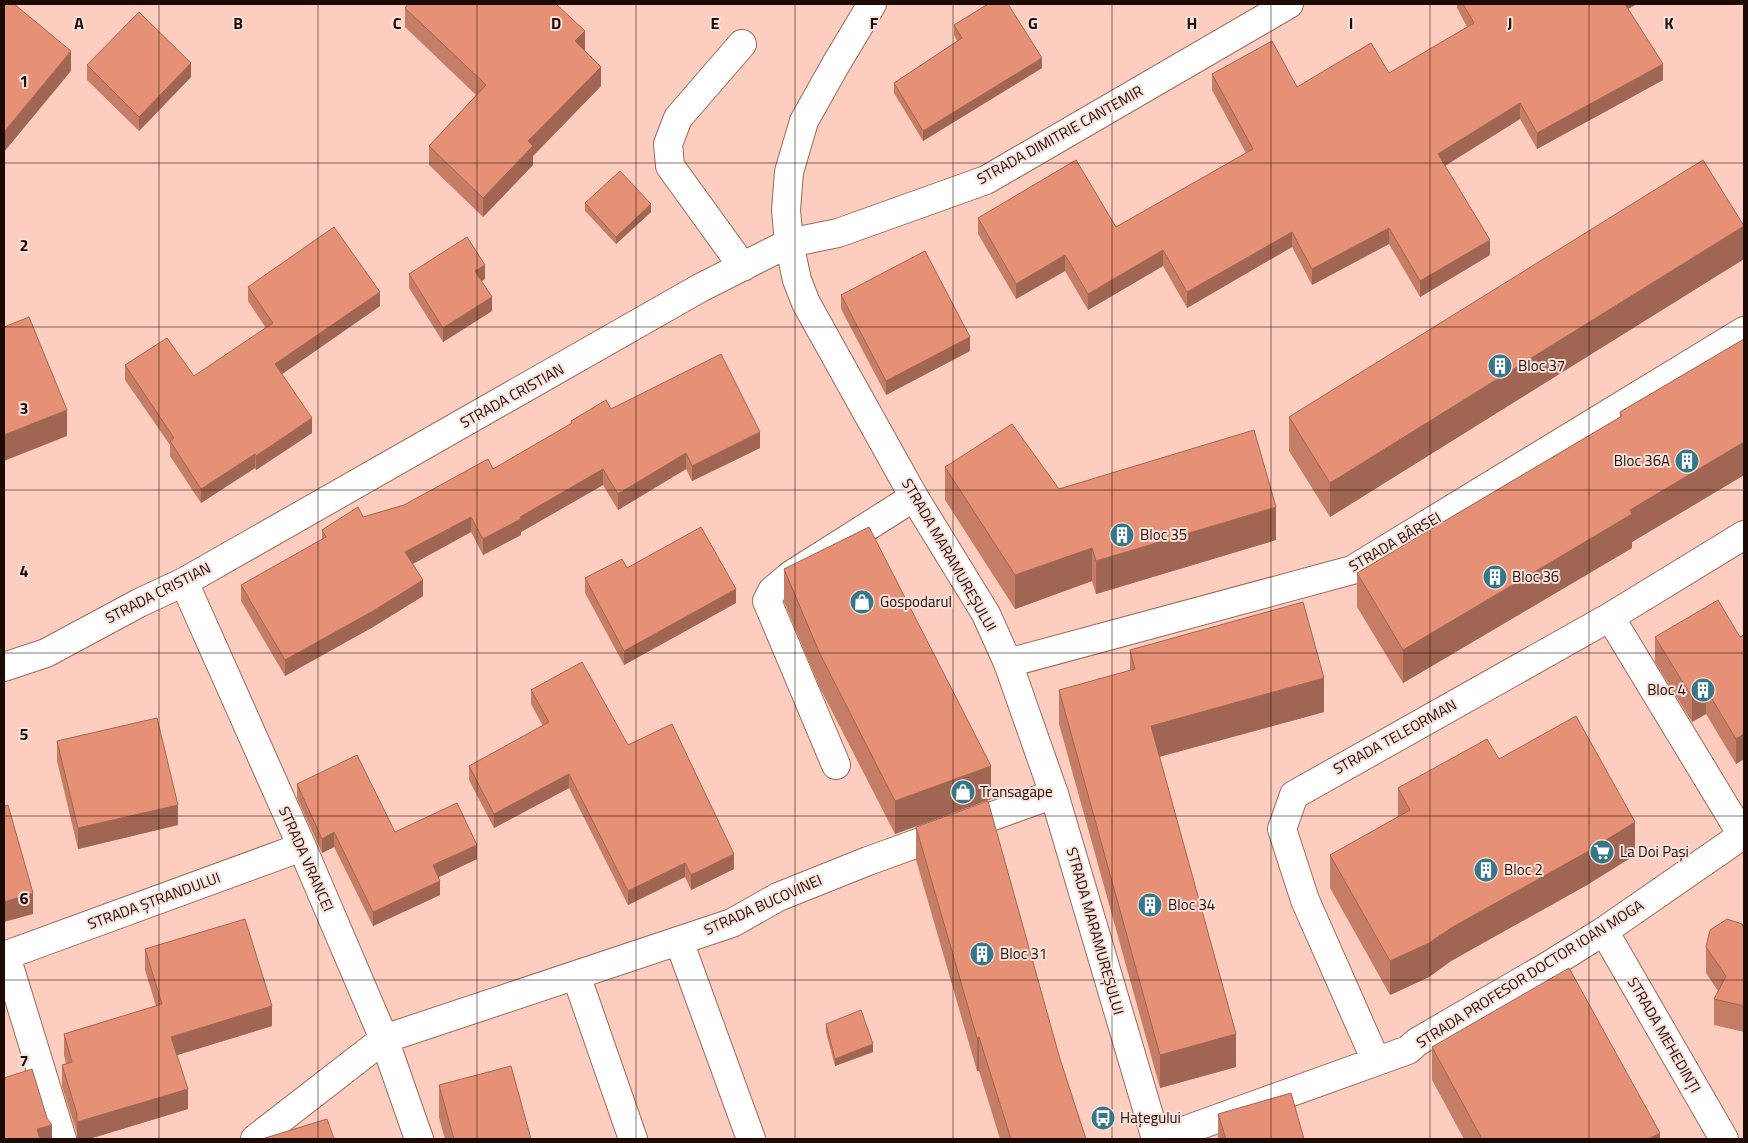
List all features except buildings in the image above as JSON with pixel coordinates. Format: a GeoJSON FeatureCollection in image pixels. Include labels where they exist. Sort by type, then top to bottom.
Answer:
{"type":"FeatureCollection","features":[{"type":"Feature","properties":{"kind":"street"},"geometry":{"type":"LineString","coordinates":[[789,243],[786,210],[789,172],[804,121],[872,4]]}},
{"type":"Feature","properties":{"kind":"street","name":"STRADA DIMITRIE CANTEMIR"},"geometry":{"type":"LineString","coordinates":[[789,243],[838,233],[986,180],[1289,4]]}},
{"type":"Feature","properties":{"kind":"street"},"geometry":{"type":"LineString","coordinates":[[742,44],[678,118],[668,144],[670,166],[744,267]]}},
{"type":"Feature","properties":{"kind":"street","name":"STRADA CRISTIAN"},"geometry":{"type":"LineString","coordinates":[[4,667],[46,653],[139,603],[184,582],[700,288],[789,243]]}},
{"type":"Feature","properties":{"kind":"street","name":"STRADA MARAMUREȘULUI"},"geometry":{"type":"LineString","coordinates":[[789,243],[797,280],[806,303],[914,497],[986,614],[1008,663],[1054,794],[1156,1139]]}},
{"type":"Feature","properties":{"kind":"street","name":"STRADA BÂRSEI"},"geometry":{"type":"LineString","coordinates":[[1008,663],[1352,570],[1744,331]]}},
{"type":"Feature","properties":{"kind":"street"},"geometry":{"type":"LineString","coordinates":[[836,765],[767,601],[772,591],[791,575],[914,497]]}},
{"type":"Feature","properties":{"kind":"street","name":"STRADA TELEORMAN"},"geometry":{"type":"LineString","coordinates":[[1376,1061],[1305,900],[1282,829],[1294,795],[1610,617],[1744,536]]}},
{"type":"Feature","properties":{"kind":"street","name":"STRADA VRANCEI"},"geometry":{"type":"LineString","coordinates":[[184,582],[302,847],[384,1039],[419,1139]]}},
{"type":"Feature","properties":{"kind":"street"},"geometry":{"type":"LineString","coordinates":[[1610,617],[1744,836]]}},
{"type":"Feature","properties":{"kind":"street","name":"STRADA BUCOVINEI"},"geometry":{"type":"LineString","coordinates":[[255,1139],[384,1039],[732,922],[778,897],[868,861],[1054,794]]}},
{"type":"Feature","properties":{"kind":"street","name":"STRADA PROFESOR DOCTOR IOAN MOGA"},"geometry":{"type":"LineString","coordinates":[[1161,1139],[1408,1050],[1416,1042],[1604,932],[1744,836]]}},
{"type":"Feature","properties":{"kind":"street","name":"STRADA ȘTRANDULUI"},"geometry":{"type":"LineString","coordinates":[[62,1139],[5,956],[302,847]]}},
{"type":"Feature","properties":{"kind":"street","name":"STRADA MEHEDINȚI"},"geometry":{"type":"LineString","coordinates":[[1604,932],[1724,1139]]}},
{"type":"Feature","properties":{"kind":"street"},"geometry":{"type":"LineString","coordinates":[[679,940],[751,1139]]}},
{"type":"Feature","properties":{"kind":"street"},"geometry":{"type":"LineString","coordinates":[[576,975],[633,1139]]}},
{"type":"Feature","properties":{"kind":"place","name":"Bloc 37"},"geometry":{"type":"Point","coordinates":[1500,366]}},
{"type":"Feature","properties":{"kind":"place","name":"Bloc 36A"},"geometry":{"type":"Point","coordinates":[1687,461]}},
{"type":"Feature","properties":{"kind":"place","name":"Bloc 35"},"geometry":{"type":"Point","coordinates":[1122,535]}},
{"type":"Feature","properties":{"kind":"place","name":"Bloc 36"},"geometry":{"type":"Point","coordinates":[1495,577]}},
{"type":"Feature","properties":{"kind":"place","name":"Gospodarul"},"geometry":{"type":"Point","coordinates":[862,602]}},
{"type":"Feature","properties":{"kind":"place","name":"Bloc 4"},"geometry":{"type":"Point","coordinates":[1703,690]}},
{"type":"Feature","properties":{"kind":"place","name":"Transagape"},"geometry":{"type":"Point","coordinates":[963,792]}},
{"type":"Feature","properties":{"kind":"place","name":"La Doi Pași"},"geometry":{"type":"Point","coordinates":[1602,852]}},
{"type":"Feature","properties":{"kind":"place","name":"Bloc 2"},"geometry":{"type":"Point","coordinates":[1486,870]}},
{"type":"Feature","properties":{"kind":"place","name":"Bloc 34"},"geometry":{"type":"Point","coordinates":[1150,905]}},
{"type":"Feature","properties":{"kind":"place","name":"Bloc 31"},"geometry":{"type":"Point","coordinates":[982,954]}},
{"type":"Feature","properties":{"kind":"place","name":"Hațegului"},"geometry":{"type":"Point","coordinates":[1103,1118]}}]}
